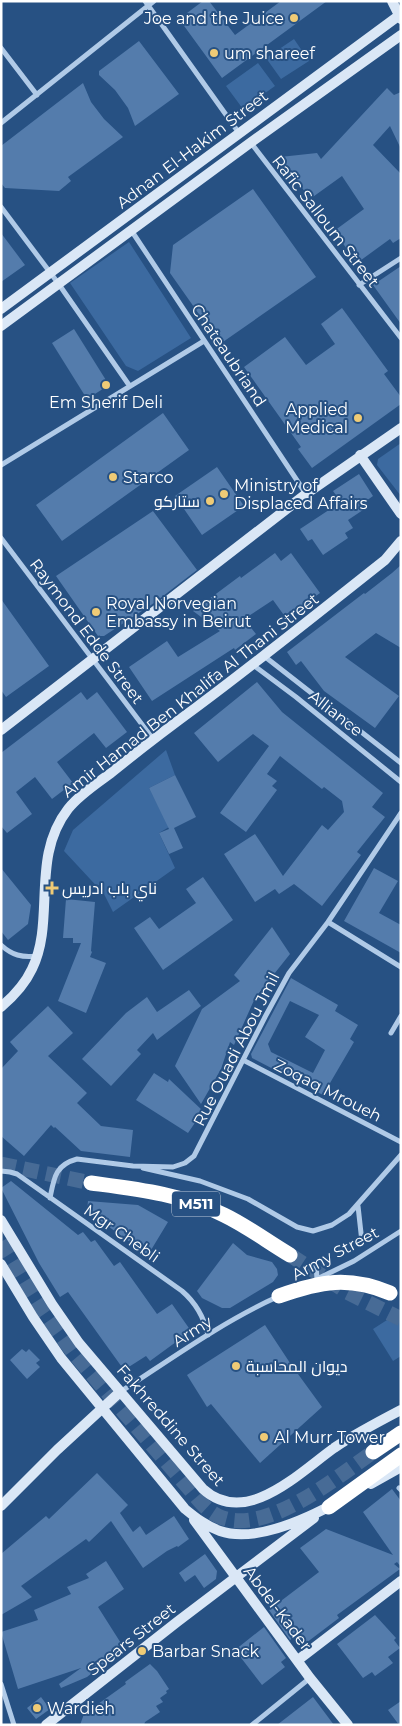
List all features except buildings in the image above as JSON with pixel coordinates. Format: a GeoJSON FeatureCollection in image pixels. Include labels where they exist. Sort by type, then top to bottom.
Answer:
{"type":"FeatureCollection","features":[{"type":"Feature","properties":{"kind":"highway","name":"M511"},"geometry":{"type":"LineString","coordinates":[[91,1184],[146,1190],[198,1204],[232,1219],[290,1255]]}},
{"type":"Feature","properties":{"kind":"highway"},"geometry":{"type":"LineString","coordinates":[[280,1296],[314,1285],[342,1282],[372,1286],[390,1293]]}},
{"type":"Feature","properties":{"kind":"highway"},"geometry":{"type":"LineString","coordinates":[[373,1452],[401,1433]]}},
{"type":"Feature","properties":{"kind":"highway"},"geometry":{"type":"LineString","coordinates":[[329,1507],[401,1455]]}},
{"type":"Feature","properties":{"kind":"street"},"geometry":{"type":"LineString","coordinates":[[1,123],[146,4],[154,1]]}},
{"type":"Feature","properties":{"kind":"street"},"geometry":{"type":"LineString","coordinates":[[392,1],[400,16]]}},
{"type":"Feature","properties":{"kind":"street"},"geometry":{"type":"LineString","coordinates":[[146,4],[239,133]]}},
{"type":"Feature","properties":{"kind":"street","name":"Adnan El-Hakim Street"},"geometry":{"type":"LineString","coordinates":[[1,309],[400,16]]}},
{"type":"Feature","properties":{"kind":"street","name":"Adnan El-Hakim Street"},"geometry":{"type":"LineString","coordinates":[[1,326],[401,35]]}},
{"type":"Feature","properties":{"kind":"street"},"geometry":{"type":"LineString","coordinates":[[1,48],[37,95]]}},
{"type":"Feature","properties":{"kind":"street","name":"Rafic Salloum Street"},"geometry":{"type":"LineString","coordinates":[[250,143],[401,338]]}},
{"type":"Feature","properties":{"kind":"street"},"geometry":{"type":"LineString","coordinates":[[1,207],[58,283],[130,385]]}},
{"type":"Feature","properties":{"kind":"street","name":"Chateaubriand"},"geometry":{"type":"LineString","coordinates":[[131,230],[306,494]]}},
{"type":"Feature","properties":{"kind":"street"},"geometry":{"type":"LineString","coordinates":[[360,285],[401,258]]}},
{"type":"Feature","properties":{"kind":"street"},"geometry":{"type":"LineString","coordinates":[[1,465],[204,341]]}},
{"type":"Feature","properties":{"kind":"street"},"geometry":{"type":"LineString","coordinates":[[1,730],[306,494],[401,428]]}},
{"type":"Feature","properties":{"kind":"street"},"geometry":{"type":"LineString","coordinates":[[360,455],[401,514]]}},
{"type":"Feature","properties":{"kind":"street","name":"Raymond Edde Street"},"geometry":{"type":"LineString","coordinates":[[1,538],[153,739]]}},
{"type":"Feature","properties":{"kind":"street","name":"Amir Hamad Ben Khalifa Al Thani Street"},"geometry":{"type":"LineString","coordinates":[[1,1007],[17,992],[33,968],[37,956],[42,923],[49,849],[56,829],[68,809],[82,795],[153,739],[253,665],[385,560],[401,542]]}},
{"type":"Feature","properties":{"kind":"street","name":"Alliance"},"geometry":{"type":"LineString","coordinates":[[264,656],[401,763]]}},
{"type":"Feature","properties":{"kind":"street","name":"Alliance"},"geometry":{"type":"LineString","coordinates":[[253,665],[296,697],[401,782]]}},
{"type":"Feature","properties":{"kind":"street","name":"Rue Ouadi Abou Jmil"},"geometry":{"type":"LineString","coordinates":[[50,1198],[57,1171],[69,1161],[77,1159],[133,1166],[173,1167],[185,1163],[194,1156],[289,973],[328,922],[401,813]]}},
{"type":"Feature","properties":{"kind":"street"},"geometry":{"type":"LineString","coordinates":[[328,922],[401,968]]}},
{"type":"Feature","properties":{"kind":"street"},"geometry":{"type":"LineString","coordinates":[[1,945],[16,955],[26,957],[37,956]]}},
{"type":"Feature","properties":{"kind":"street"},"geometry":{"type":"LineString","coordinates":[[391,1033],[401,1016]]}},
{"type":"Feature","properties":{"kind":"street","name":"Zoqaq Mroueh"},"geometry":{"type":"LineString","coordinates":[[243,1060],[401,1142]]}},
{"type":"Feature","properties":{"kind":"street"},"geometry":{"type":"LineString","coordinates":[[133,1166],[208,1184],[248,1199],[297,1227],[313,1231],[332,1225],[349,1214],[401,1155]]}},
{"type":"Feature","properties":{"kind":"street","name":"Mgr Chebli"},"geometry":{"type":"LineString","coordinates":[[1,1171],[17,1174],[182,1291],[190,1298],[202,1315],[208,1336]]}},
{"type":"Feature","properties":{"kind":"street"},"geometry":{"type":"LineString","coordinates":[[358,1206],[362,1242]]}},
{"type":"Feature","properties":{"kind":"street","name":"Fakhreddine Street"},"geometry":{"type":"LineString","coordinates":[[1,1220],[66,1325],[120,1392],[203,1489],[213,1497],[227,1502],[252,1501],[268,1495],[346,1440],[401,1410]]}},
{"type":"Feature","properties":{"kind":"street","name":"Army Street"},"geometry":{"type":"LineString","coordinates":[[280,1296],[354,1261],[401,1231]]}},
{"type":"Feature","properties":{"kind":"street"},"geometry":{"type":"LineString","coordinates":[[1,1264],[47,1337],[101,1408],[185,1509],[202,1523],[222,1532],[236,1534],[266,1532],[329,1507],[401,1467]]}},
{"type":"Feature","properties":{"kind":"street"},"geometry":{"type":"LineString","coordinates":[[316,1265],[317,1279]]}},
{"type":"Feature","properties":{"kind":"street","name":"Army"},"geometry":{"type":"LineString","coordinates":[[120,1392],[256,1307],[280,1296]]}},
{"type":"Feature","properties":{"kind":"street"},"geometry":{"type":"LineString","coordinates":[[1,1506],[101,1408],[120,1392]]}},
{"type":"Feature","properties":{"kind":"street","name":"Spears Street"},"geometry":{"type":"LineString","coordinates":[[46,1725],[329,1507]]}},
{"type":"Feature","properties":{"kind":"street","name":"Abdel-Kader"},"geometry":{"type":"LineString","coordinates":[[185,1509],[310,1678],[348,1725]]}},
{"type":"Feature","properties":{"kind":"street"},"geometry":{"type":"LineString","coordinates":[[298,1660],[401,1581]]}},
{"type":"Feature","properties":{"kind":"street"},"geometry":{"type":"LineString","coordinates":[[252,1725],[310,1678]]}},
{"type":"Feature","properties":{"kind":"street"},"geometry":{"type":"LineString","coordinates":[[1,1684],[14,1725]]}},
{"type":"Feature","properties":{"kind":"shaded area"},"geometry":{"type":"Polygon","coordinates":[[[294,39],[309,61],[281,79],[266,58],[294,39]]]}},
{"type":"Feature","properties":{"kind":"shaded area"},"geometry":{"type":"Polygon","coordinates":[[[258,63],[275,86],[243,109],[226,86],[258,63]]]}},
{"type":"Feature","properties":{"kind":"shaded area"},"geometry":{"type":"Polygon","coordinates":[[[129,242],[191,338],[138,371],[126,366],[70,283],[129,242]]]}},
{"type":"Feature","properties":{"kind":"shaded area"},"geometry":{"type":"Polygon","coordinates":[[[401,443],[401,496],[377,465],[378,459],[401,443]]]}},
{"type":"Feature","properties":{"kind":"shaded area"},"geometry":{"type":"Polygon","coordinates":[[[166,750],[175,775],[149,788],[169,827],[159,833],[175,868],[113,912],[104,894],[64,851],[73,830],[166,750]]]}},
{"type":"Feature","properties":{"kind":"shaded area"},"geometry":{"type":"Polygon","coordinates":[[[401,1311],[401,1356],[393,1361],[373,1329],[401,1311]]]}},
{"type":"Feature","properties":{"kind":"tunnel"},"geometry":{"type":"LineString","coordinates":[[1,1164],[91,1183]]}},
{"type":"Feature","properties":{"kind":"tunnel"},"geometry":{"type":"LineString","coordinates":[[1,1242],[44,1312],[72,1351],[207,1509],[214,1514],[236,1521],[257,1519],[278,1512],[320,1489],[373,1452]]}},
{"type":"Feature","properties":{"kind":"tunnel"},"geometry":{"type":"LineString","coordinates":[[290,1255],[347,1292],[401,1319]]}},
{"type":"Feature","properties":{"kind":"place","name":"Joe and the Juice"},"geometry":{"type":"Point","coordinates":[294,18]}},
{"type":"Feature","properties":{"kind":"place","name":"um shareef"},"geometry":{"type":"Point","coordinates":[214,53]}},
{"type":"Feature","properties":{"kind":"place","name":"Em Sherif Deli"},"geometry":{"type":"Point","coordinates":[106,385]}},
{"type":"Feature","properties":{"kind":"place","name":"Applied Medical"},"geometry":{"type":"Point","coordinates":[358,418]}},
{"type":"Feature","properties":{"kind":"place","name":"Starco"},"geometry":{"type":"Point","coordinates":[113,477]}},
{"type":"Feature","properties":{"kind":"place","name":"Ministry of Displaced Affairs"},"geometry":{"type":"Point","coordinates":[224,494]}},
{"type":"Feature","properties":{"kind":"place","name":"ستاركو"},"geometry":{"type":"Point","coordinates":[210,501]}},
{"type":"Feature","properties":{"kind":"place","name":"Royal Norvegian Embassy in Beirut"},"geometry":{"type":"Point","coordinates":[96,612]}},
{"type":"Feature","properties":{"kind":"place","name":"ناي باب ادريس"},"geometry":{"type":"Point","coordinates":[52,888]}},
{"type":"Feature","properties":{"kind":"place","name":"ديوان المحاسبة"},"geometry":{"type":"Point","coordinates":[236,1366]}},
{"type":"Feature","properties":{"kind":"place","name":"Al Murr Tower"},"geometry":{"type":"Point","coordinates":[264,1437]}},
{"type":"Feature","properties":{"kind":"place","name":"Barbar Snack"},"geometry":{"type":"Point","coordinates":[142,1651]}},
{"type":"Feature","properties":{"kind":"place","name":"Wardieh"},"geometry":{"type":"Point","coordinates":[37,1708]}}]}
